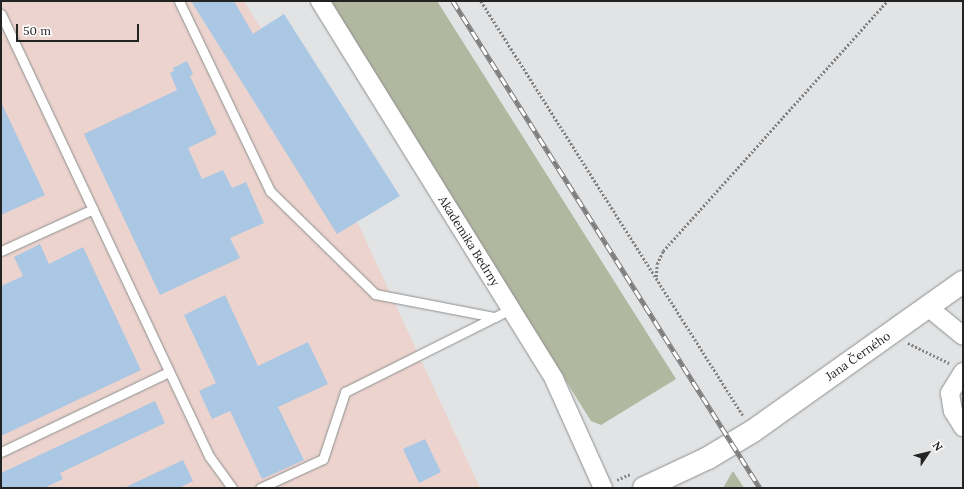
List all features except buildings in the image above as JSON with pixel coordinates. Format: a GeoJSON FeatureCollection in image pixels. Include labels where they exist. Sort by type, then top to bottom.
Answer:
{"type":"FeatureCollection","features":[{"type":"Feature","properties":{"kind":"street","name":"Akademika Bedrny"},"geometry":{"type":"LineString","coordinates":[[320,1],[554,379],[603,487]]}},
{"type":"Feature","properties":{"kind":"street","name":"Jana Černého"},"geometry":{"type":"LineString","coordinates":[[638,481],[725,448],[745,418],[928,307],[963,282]]}},
{"type":"Feature","properties":{"kind":"street"},"geometry":{"type":"LineString","coordinates":[[928,307],[963,336]]}},
{"type":"Feature","properties":{"kind":"street"},"geometry":{"type":"LineString","coordinates":[[956,368],[950,393],[953,411],[963,427]]}},
{"type":"Feature","properties":{"kind":"lane"},"geometry":{"type":"LineString","coordinates":[[179,1],[270,191],[375,294],[495,317]]}},
{"type":"Feature","properties":{"kind":"lane"},"geometry":{"type":"LineString","coordinates":[[1,14],[209,456],[232,488]]}},
{"type":"Feature","properties":{"kind":"lane"},"geometry":{"type":"LineString","coordinates":[[1,251],[93,209]]}},
{"type":"Feature","properties":{"kind":"lane"},"geometry":{"type":"LineString","coordinates":[[260,488],[323,458],[345,392],[511,309]]}},
{"type":"Feature","properties":{"kind":"lane"},"geometry":{"type":"LineString","coordinates":[[1,452],[169,372]]}},
{"type":"Feature","properties":{"kind":"path"},"geometry":{"type":"LineString","coordinates":[[481,1],[745,418]]}},
{"type":"Feature","properties":{"kind":"path"},"geometry":{"type":"LineString","coordinates":[[656,277],[657,264],[663,251],[887,1]]}},
{"type":"Feature","properties":{"kind":"path"},"geometry":{"type":"LineString","coordinates":[[901,340],[956,368]]}},
{"type":"Feature","properties":{"kind":"path"},"geometry":{"type":"LineString","coordinates":[[603,487],[638,481]]}},
{"type":"Feature","properties":{"kind":"shaded area"},"geometry":{"type":"Polygon","coordinates":[[[1,1],[244,1],[290,76],[480,488],[1,488],[1,1]]]}},
{"type":"Feature","properties":{"kind":"green space"},"geometry":{"type":"Polygon","coordinates":[[[329,1],[437,1],[676,379],[601,425],[591,421],[329,1]]]}},
{"type":"Feature","properties":{"kind":"green space"},"geometry":{"type":"Polygon","coordinates":[[[733,471],[744,488],[723,488],[733,471]]]}},
{"type":"Feature","properties":{"kind":"railway"},"geometry":{"type":"LineString","coordinates":[[453,1],[760,488]]}}]}
